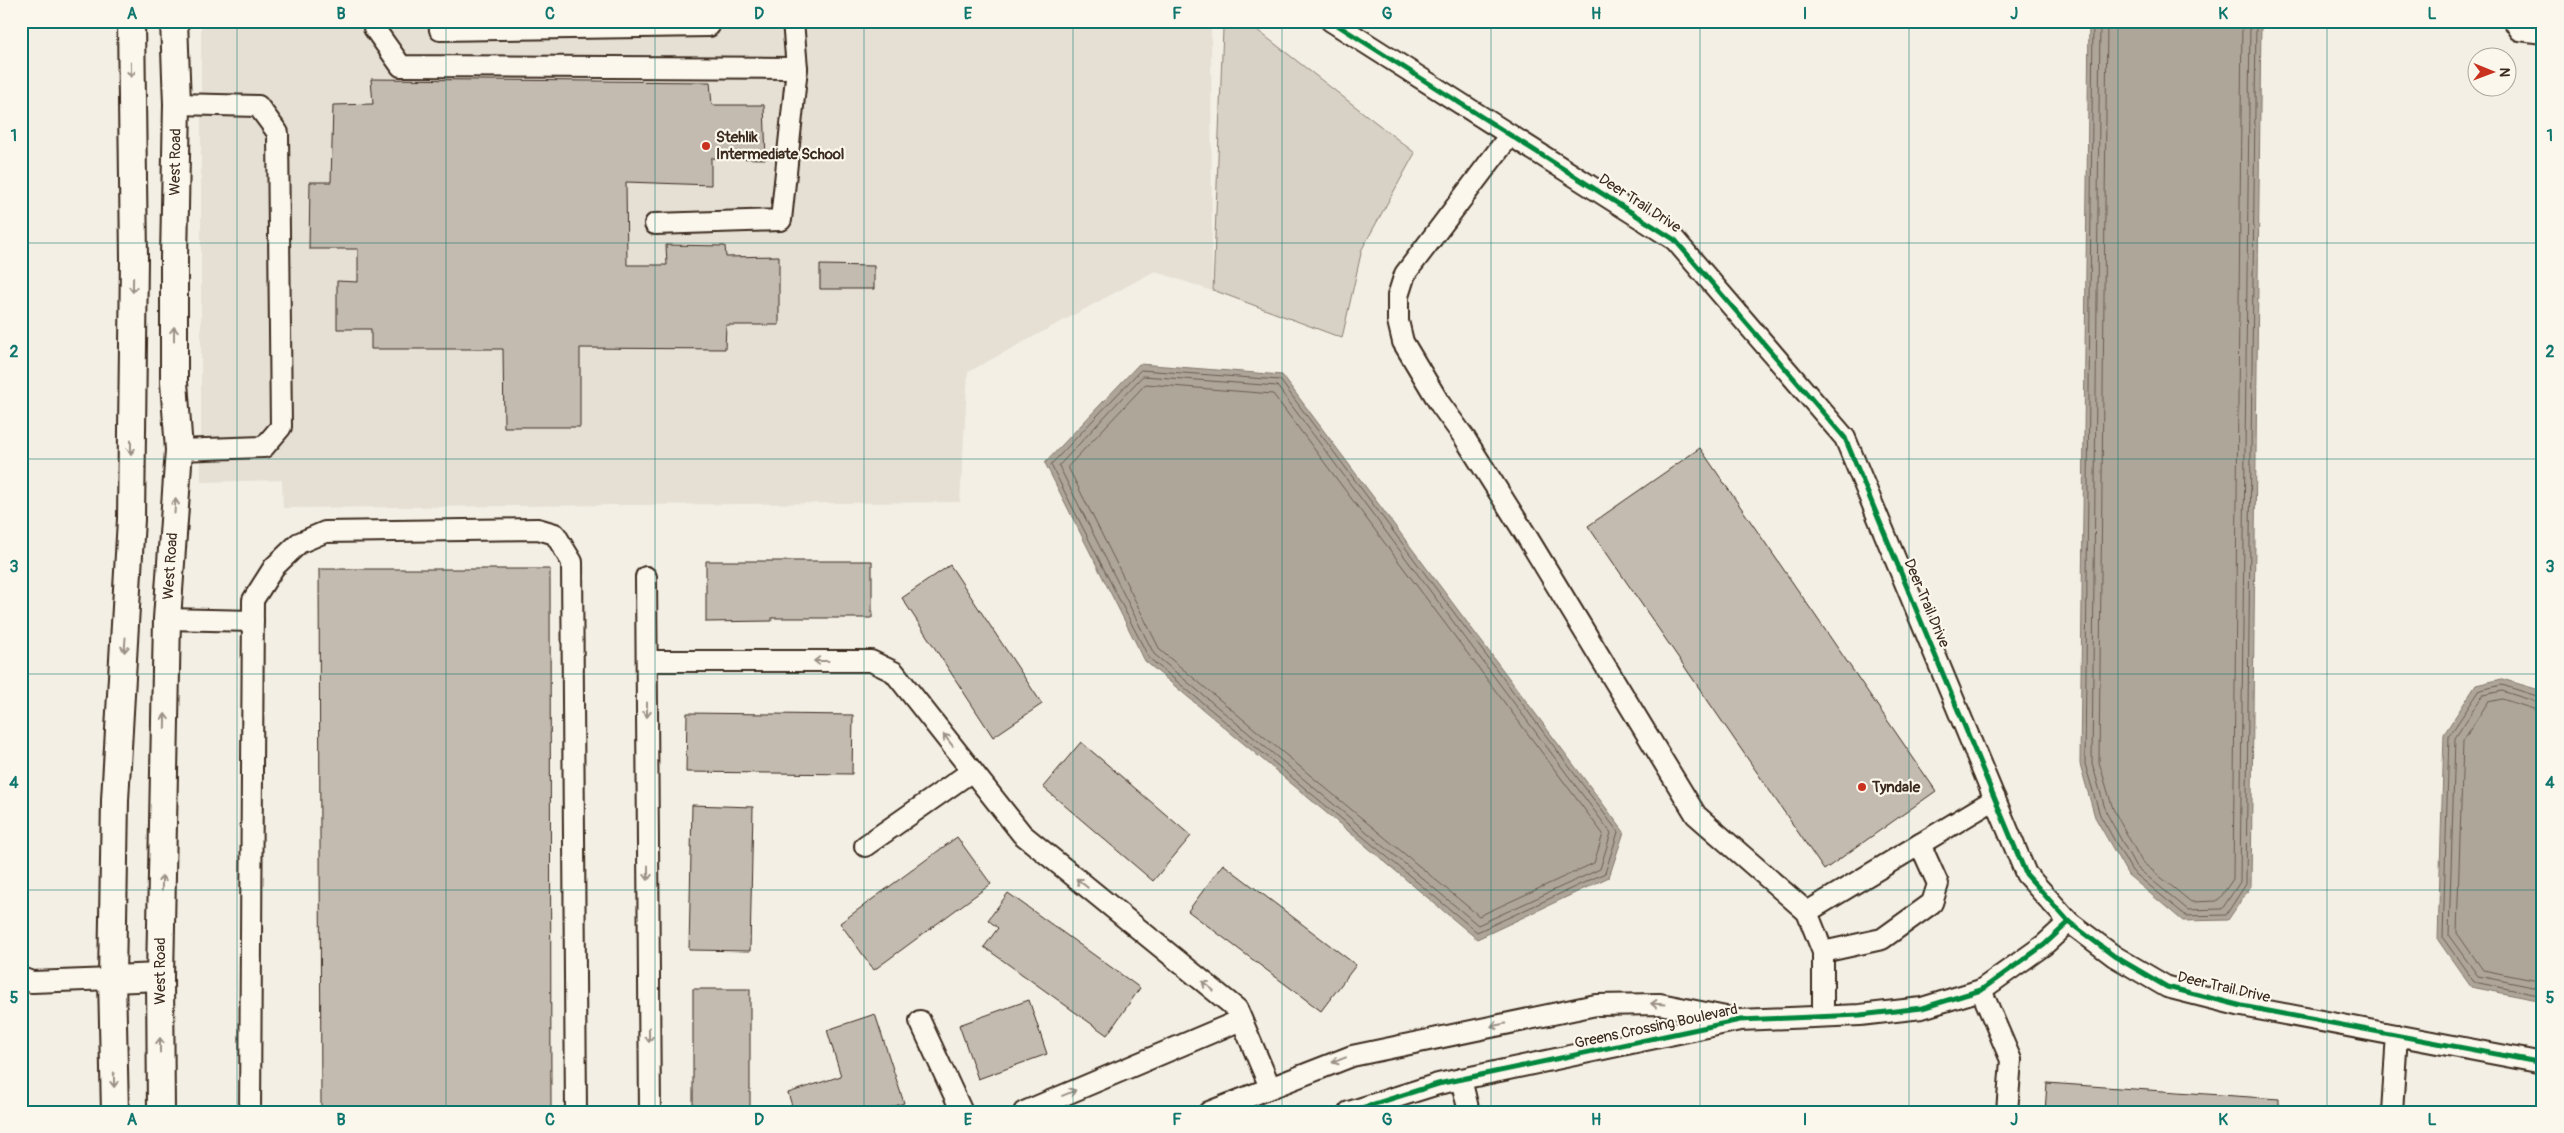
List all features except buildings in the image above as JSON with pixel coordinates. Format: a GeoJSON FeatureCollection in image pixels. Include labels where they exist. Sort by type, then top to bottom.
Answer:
{"type":"FeatureCollection","features":[{"type":"Feature","properties":{"kind":"main road"},"geometry":{"type":"LineString","coordinates":[[115,1112],[112,979],[115,800],[131,519],[134,258],[131,21]]}},
{"type":"Feature","properties":{"kind":"main road","name":"West Road"},"geometry":{"type":"LineString","coordinates":[[161,1112],[160,977],[167,619],[179,450],[174,382],[177,104],[174,21]]}},
{"type":"Feature","properties":{"kind":"main road"},"geometry":{"type":"LineString","coordinates":[[134,258],[174,258]]}},
{"type":"Feature","properties":{"kind":"main road"},"geometry":{"type":"LineString","coordinates":[[127,615],[167,619]]}},
{"type":"Feature","properties":{"kind":"main road"},"geometry":{"type":"LineString","coordinates":[[112,979],[160,977]]}},
{"type":"Feature","properties":{"kind":"street"},"geometry":{"type":"LineString","coordinates":[[374,21],[374,28],[402,66],[797,68]]}},
{"type":"Feature","properties":{"kind":"street"},"geometry":{"type":"LineString","coordinates":[[439,21],[440,30],[709,26],[709,21]]}},
{"type":"Feature","properties":{"kind":"street"},"geometry":{"type":"LineString","coordinates":[[655,224],[781,220],[797,68],[793,21]]}},
{"type":"Feature","properties":{"kind":"street","name":"Deer Trail Drive"},"geometry":{"type":"LineString","coordinates":[[1331,21],[1675,240],[1845,438],[2026,874],[2069,922],[2114,956],[2167,987],[2242,1006],[2543,1063]]}},
{"type":"Feature","properties":{"kind":"street"},"geometry":{"type":"LineString","coordinates":[[2514,21],[2520,30],[2543,33]]}},
{"type":"Feature","properties":{"kind":"street"},"geometry":{"type":"LineString","coordinates":[[177,104],[258,106],[278,133],[281,427],[264,448],[179,450]]}},
{"type":"Feature","properties":{"kind":"street"},"geometry":{"type":"LineString","coordinates":[[1510,135],[1405,274],[1398,296],[1398,321],[1403,342],[1440,404],[1464,436],[1524,532],[1696,815],[1807,912],[1823,952],[1823,1015]]}},
{"type":"Feature","properties":{"kind":"street"},"geometry":{"type":"LineString","coordinates":[[250,1112],[253,600],[274,566],[299,543],[325,532],[538,529],[555,534],[565,547],[572,562],[576,1112]]}},
{"type":"Feature","properties":{"kind":"street"},"geometry":{"type":"LineString","coordinates":[[646,577],[650,1112]]}},
{"type":"Feature","properties":{"kind":"street"},"geometry":{"type":"LineString","coordinates":[[167,619],[253,621]]}},
{"type":"Feature","properties":{"kind":"street"},"geometry":{"type":"LineString","coordinates":[[647,662],[871,661],[894,672],[1022,834],[1237,1009],[1270,1087]]}},
{"type":"Feature","properties":{"kind":"street"},"geometry":{"type":"LineString","coordinates":[[865,846],[972,771]]}},
{"type":"Feature","properties":{"kind":"street"},"geometry":{"type":"LineString","coordinates":[[1807,912],[1995,799]]}},
{"type":"Feature","properties":{"kind":"street"},"geometry":{"type":"LineString","coordinates":[[1823,952],[1882,939],[1932,903],[1938,884],[1920,844]]}},
{"type":"Feature","properties":{"kind":"street","name":"Greens Crossing Boulevard"},"geometry":{"type":"LineString","coordinates":[[1349,1112],[1461,1079],[1740,1020],[1823,1015],[1860,1015],[1922,1008],[1981,990],[2044,945],[2069,922]]}},
{"type":"Feature","properties":{"kind":"street"},"geometry":{"type":"LineString","coordinates":[[21,978],[32,982],[112,979]]}},
{"type":"Feature","properties":{"kind":"street"},"geometry":{"type":"LineString","coordinates":[[1981,990],[2011,1060],[2007,1112]]}},
{"type":"Feature","properties":{"kind":"street","name":"Greens Crossing Boulevard"},"geometry":{"type":"LineString","coordinates":[[1209,1112],[1352,1056],[1596,1005],[1660,1004],[1740,1020]]}},
{"type":"Feature","properties":{"kind":"street"},"geometry":{"type":"LineString","coordinates":[[1024,1112],[1241,1020]]}},
{"type":"Feature","properties":{"kind":"street"},"geometry":{"type":"LineString","coordinates":[[920,1021],[962,1112]]}},
{"type":"Feature","properties":{"kind":"street"},"geometry":{"type":"LineString","coordinates":[[2392,1112],[2396,1035]]}},
{"type":"Feature","properties":{"kind":"street"},"geometry":{"type":"LineString","coordinates":[[1461,1079],[1469,1112]]}},
{"type":"Feature","properties":{"kind":"shaded area","name":"Stehlik Intermediate School"},"geometry":{"type":"Polygon","coordinates":[[[201,21],[1211,21],[1212,291],[1155,271],[968,372],[960,502],[283,508],[282,480],[201,482],[201,21]]]}},
{"type":"Feature","properties":{"kind":"shaded area"},"geometry":{"type":"Polygon","coordinates":[[[1252,26],[1415,153],[1362,249],[1342,338],[1213,290],[1223,28],[1252,26]]]}},
{"type":"Feature","properties":{"kind":"water"},"geometry":{"type":"Polygon","coordinates":[[[2089,21],[2261,21],[2251,886],[2228,920],[2183,921],[2128,875],[2095,817],[2080,764],[2089,21]]]}},
{"type":"Feature","properties":{"kind":"water"},"geometry":{"type":"Polygon","coordinates":[[[1139,364],[1282,375],[1624,832],[1609,877],[1477,939],[1145,661],[1045,463],[1139,364]]]}},
{"type":"Feature","properties":{"kind":"water"},"geometry":{"type":"Polygon","coordinates":[[[2502,679],[2536,689],[2543,694],[2543,1001],[2471,987],[2438,940],[2444,734],[2476,685],[2502,679]]]}},
{"type":"Feature","properties":{"kind":"cycle path"},"geometry":{"type":"LineString","coordinates":[[1331,21],[1675,240],[1845,438],[2026,874],[2069,922],[2114,956],[2167,987],[2242,1006],[2543,1063]]}},
{"type":"Feature","properties":{"kind":"cycle path"},"geometry":{"type":"LineString","coordinates":[[1349,1112],[1438,1084],[1740,1020],[1860,1015],[1922,1008],[1981,990],[2044,945],[2069,922]]}},
{"type":"Feature","properties":{"kind":"place","name":"Stehlik Intermediate School"},"geometry":{"type":"Point","coordinates":[706,146]}},
{"type":"Feature","properties":{"kind":"place","name":"Tyndale"},"geometry":{"type":"Point","coordinates":[1862,787]}}]}
